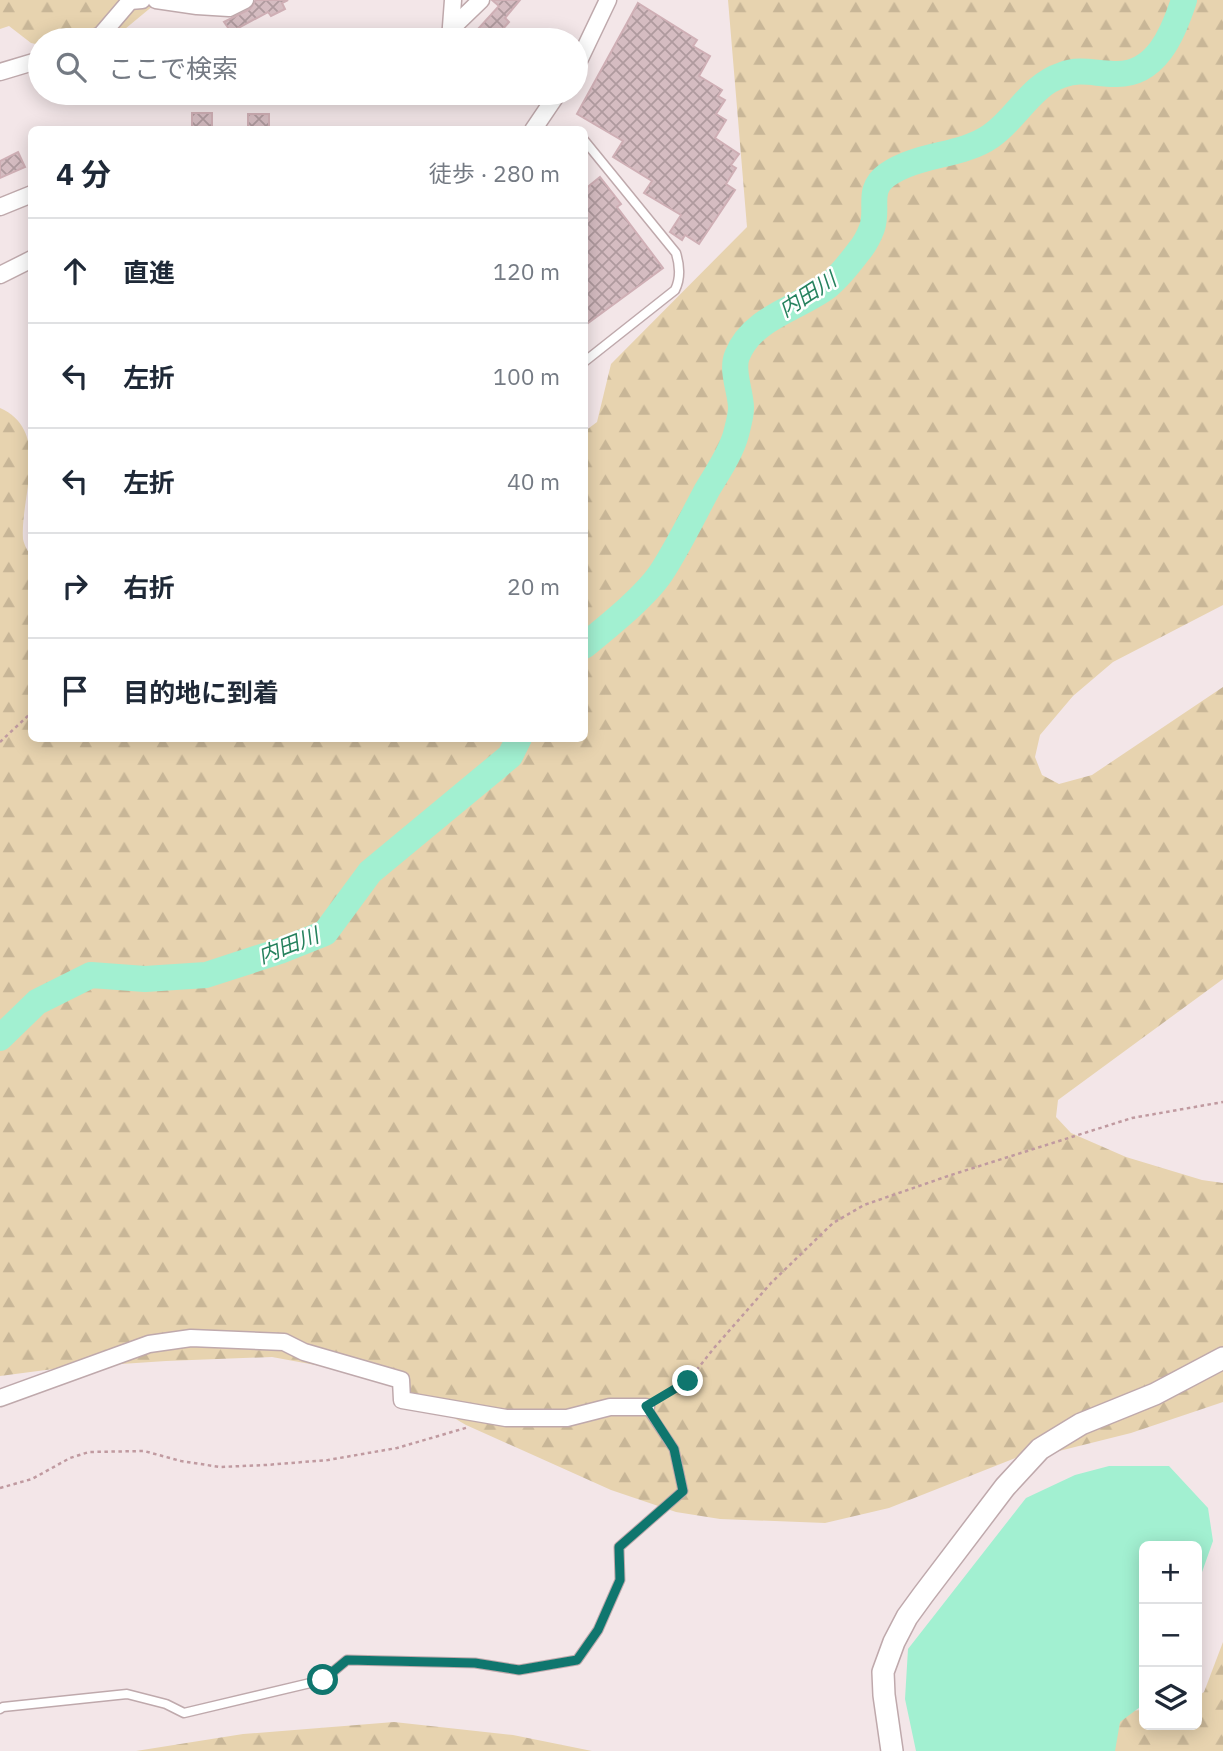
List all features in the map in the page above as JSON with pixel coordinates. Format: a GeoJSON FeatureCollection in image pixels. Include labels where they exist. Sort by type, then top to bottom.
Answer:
{"type":"FeatureCollection","features":[{"type":"Feature","properties":{"kind":"street"},"geometry":{"type":"LineString","coordinates":[[107,28],[130,1],[142,0]]}},
{"type":"Feature","properties":{"kind":"street"},"geometry":{"type":"LineString","coordinates":[[156,0],[229,8],[245,0]]}},
{"type":"Feature","properties":{"kind":"street"},"geometry":{"type":"LineString","coordinates":[[451,28],[453,0]]}},
{"type":"Feature","properties":{"kind":"street"},"geometry":{"type":"LineString","coordinates":[[456,28],[481,0]]}},
{"type":"Feature","properties":{"kind":"street"},"geometry":{"type":"LineString","coordinates":[[588,42],[608,0]]}},
{"type":"Feature","properties":{"kind":"street"},"geometry":{"type":"LineString","coordinates":[[0,72],[28,64]]}},
{"type":"Feature","properties":{"kind":"street"},"geometry":{"type":"LineString","coordinates":[[536,126],[550,105]]}},
{"type":"Feature","properties":{"kind":"street"},"geometry":{"type":"LineString","coordinates":[[0,207],[28,196]]}},
{"type":"Feature","properties":{"kind":"street"},"geometry":{"type":"LineString","coordinates":[[0,275],[28,265]]}},
{"type":"Feature","properties":{"kind":"street"},"geometry":{"type":"LineString","coordinates":[[0,1398],[149,1344],[191,1338],[230,1338],[284,1342],[304,1352],[401,1380],[402,1399],[506,1418],[567,1418],[610,1407],[646,1406]]}},
{"type":"Feature","properties":{"kind":"street"},"geometry":{"type":"LineString","coordinates":[[892,1751],[883,1672],[894,1642],[907,1617],[1005,1488],[1040,1449],[1081,1424],[1155,1394],[1223,1358]]}},
{"type":"Feature","properties":{"kind":"lane"},"geometry":{"type":"LineString","coordinates":[[588,146],[676,253],[679,263],[679,281],[675,290],[588,359]]}},
{"type":"Feature","properties":{"kind":"lane"},"geometry":{"type":"LineString","coordinates":[[0,1709],[127,1694],[166,1704],[184,1713],[323,1680],[347,1660],[475,1663],[519,1670],[577,1660],[598,1630],[620,1580],[619,1547],[683,1491],[674,1449],[646,1406]]}},
{"type":"Feature","properties":{"kind":"path"},"geometry":{"type":"LineString","coordinates":[[0,742],[28,716]]}},
{"type":"Feature","properties":{"kind":"path"},"geometry":{"type":"LineString","coordinates":[[646,1406],[688,1381],[713,1348],[771,1283],[833,1223],[864,1205],[1132,1118],[1223,1102]]}},
{"type":"Feature","properties":{"kind":"path"},"geometry":{"type":"LineString","coordinates":[[0,1488],[32,1479],[70,1458],[89,1452],[144,1451],[181,1461],[220,1467],[266,1465],[328,1460],[397,1448],[470,1427]]}},
{"type":"Feature","properties":{"kind":"green space"},"geometry":{"type":"Polygon","coordinates":[[[0,0],[160,0],[126,28],[28,28],[28,41],[9,26],[0,29],[0,0]]]}},
{"type":"Feature","properties":{"kind":"green space"},"geometry":{"type":"Polygon","coordinates":[[[728,0],[1223,0],[1223,605],[1113,662],[1073,696],[1040,735],[1035,757],[1042,775],[1059,784],[1092,775],[1223,687],[1223,979],[1058,1100],[1056,1117],[1071,1133],[1126,1157],[1202,1180],[1223,1183],[1223,1402],[1131,1433],[1055,1452],[1028,1453],[889,1508],[825,1523],[720,1519],[676,1512],[611,1490],[466,1425],[401,1387],[348,1371],[272,1357],[61,1368],[0,1376],[0,408],[16,418],[25,432],[28,444],[23,539],[28,552],[28,742],[588,742],[588,429],[597,422],[611,364],[747,227],[728,0]]]}},
{"type":"Feature","properties":{"kind":"green space"},"geometry":{"type":"Polygon","coordinates":[[[1223,1642],[1223,1751],[934,1751],[1028,1716],[1139,1710],[1139,1730],[1202,1730],[1204,1692],[1223,1642]]]}},
{"type":"Feature","properties":{"kind":"green space"},"geometry":{"type":"Polygon","coordinates":[[[394,1722],[513,1735],[592,1751],[136,1751],[243,1734],[394,1722]]]}},
{"type":"Feature","properties":{"kind":"shaded area"},"geometry":{"type":"Polygon","coordinates":[[[1109,1466],[1169,1466],[1208,1508],[1213,1541],[1202,1572],[1202,1541],[1139,1541],[1139,1708],[1120,1722],[1115,1751],[916,1751],[905,1699],[908,1649],[1026,1498],[1075,1475],[1109,1466]]]}},
{"type":"Feature","properties":{"kind":"building"},"geometry":{"type":"Polygon","coordinates":[[[256,0],[288,0],[282,3],[285,9],[271,16],[268,12],[238,28],[228,28],[224,22],[250,9],[256,0]]]}},
{"type":"Feature","properties":{"kind":"building"},"geometry":{"type":"Polygon","coordinates":[[[492,0],[520,0],[505,18],[509,22],[504,28],[479,28],[499,6],[492,0]]]}},
{"type":"Feature","properties":{"kind":"building"},"geometry":{"type":"Polygon","coordinates":[[[638,3],[697,40],[693,46],[710,56],[699,76],[722,90],[718,96],[725,100],[716,114],[726,120],[715,138],[739,154],[731,165],[736,168],[726,184],[735,190],[699,244],[685,235],[682,240],[670,232],[681,215],[644,193],[652,181],[613,157],[623,141],[577,114],[582,105],[588,105],[588,94],[638,3]]]}},
{"type":"Feature","properties":{"kind":"building"},"geometry":{"type":"Polygon","coordinates":[[[192,113],[212,113],[212,126],[192,126],[192,113]]]}},
{"type":"Feature","properties":{"kind":"building"},"geometry":{"type":"Polygon","coordinates":[[[248,114],[269,114],[269,126],[248,126],[248,114]]]}},
{"type":"Feature","properties":{"kind":"building"},"geometry":{"type":"Polygon","coordinates":[[[18,152],[25,167],[0,178],[0,161],[18,152]]]}},
{"type":"Feature","properties":{"kind":"building"},"geometry":{"type":"Polygon","coordinates":[[[600,177],[621,204],[617,207],[663,268],[588,323],[588,187],[600,177]]]}},
{"type":"Feature","properties":{"kind":"waterway","name":"内田川"},"geometry":{"type":"LineString","coordinates":[[588,643],[636,602],[661,573],[727,456],[734,441],[740,414],[741,402],[735,362],[744,343],[765,323],[817,294],[845,269],[871,231],[875,193],[881,181],[899,168],[966,148],[991,136],[1041,86],[1062,75],[1082,72],[1129,73],[1141,68],[1152,60],[1168,39],[1184,0]]}},
{"type":"Feature","properties":{"kind":"waterway","name":"内田川"},"geometry":{"type":"LineString","coordinates":[[0,1038],[37,1002],[91,975],[145,979],[206,975],[325,933],[370,872],[510,756],[517,742]]}},
{"type":"Feature","properties":{"kind":"route"},"geometry":{"type":"LineString","coordinates":[[323,1680],[347,1660],[475,1663],[519,1670],[577,1660],[598,1630],[620,1580],[619,1547],[683,1491],[674,1449],[646,1406],[688,1381]]}}]}
